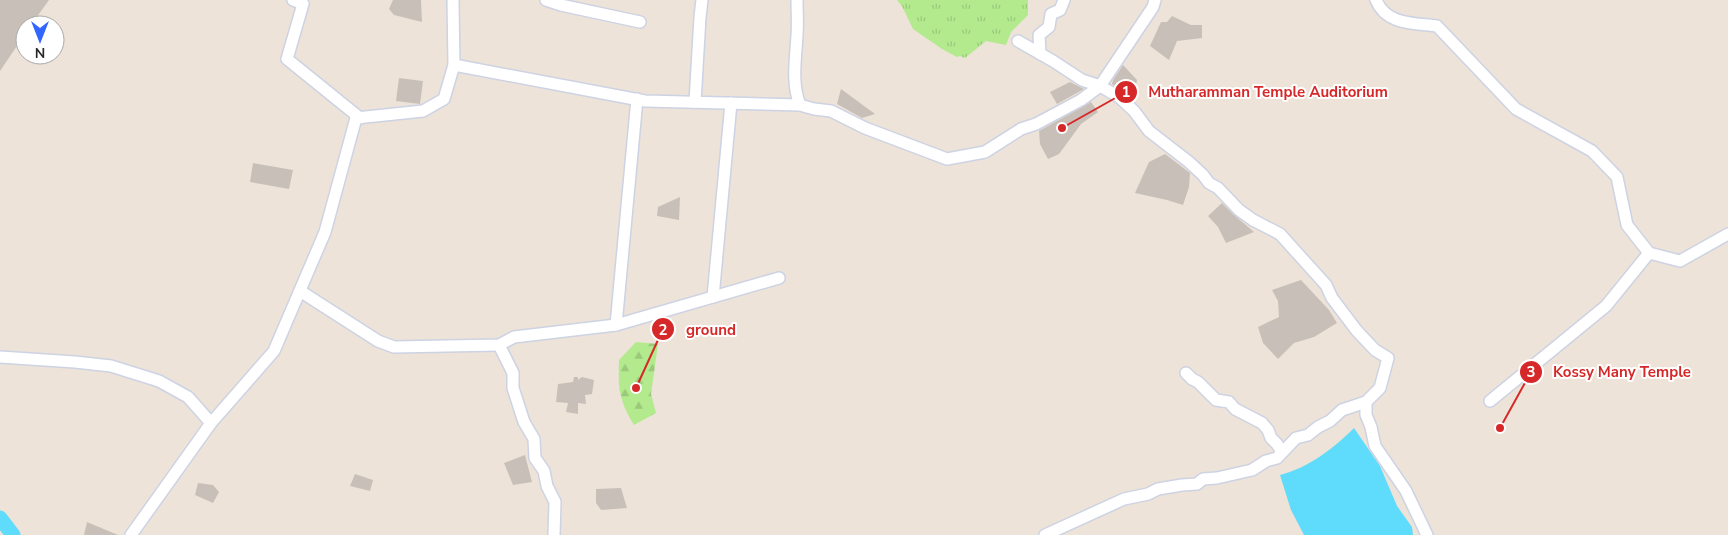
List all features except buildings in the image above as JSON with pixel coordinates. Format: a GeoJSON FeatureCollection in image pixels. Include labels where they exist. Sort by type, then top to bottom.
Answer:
{"type":"FeatureCollection","features":[{"type":"Feature","properties":{"kind":"street"},"geometry":{"type":"LineString","coordinates":[[293,0],[303,4],[287,59],[360,118]]}},
{"type":"Feature","properties":{"kind":"street"},"geometry":{"type":"LineString","coordinates":[[131,535],[211,423],[274,351],[324,232],[356,118],[423,111],[444,99],[454,65],[453,0]]}},
{"type":"Feature","properties":{"kind":"street"},"geometry":{"type":"LineString","coordinates":[[546,0],[640,22]]}},
{"type":"Feature","properties":{"kind":"street"},"geometry":{"type":"LineString","coordinates":[[695,102],[702,0]]}},
{"type":"Feature","properties":{"kind":"street"},"geometry":{"type":"LineString","coordinates":[[798,0],[798,33],[795,64],[797,98],[800,105]]}},
{"type":"Feature","properties":{"kind":"street"},"geometry":{"type":"LineString","coordinates":[[1040,54],[1039,35],[1049,27],[1051,14],[1060,10],[1064,0]]}},
{"type":"Feature","properties":{"kind":"street"},"geometry":{"type":"LineString","coordinates":[[454,65],[637,99],[800,105],[831,111],[865,128],[947,159],[985,152],[1021,129],[1036,124],[1081,100],[1100,86],[1153,7],[1155,0]]}},
{"type":"Feature","properties":{"kind":"street"},"geometry":{"type":"LineString","coordinates":[[1376,0],[1379,8],[1400,22],[1437,26],[1516,110],[1592,151],[1617,177],[1627,225],[1649,253],[1680,262],[1728,234]]}},
{"type":"Feature","properties":{"kind":"street"},"geometry":{"type":"LineString","coordinates":[[1018,41],[1082,80],[1100,86],[1119,98],[1134,111],[1149,131],[1189,162],[1239,210],[1253,220],[1280,234],[1315,272],[1357,330],[1376,350],[1388,358],[1380,388],[1366,402],[1342,410],[1330,421],[1308,435],[1296,438],[1277,458],[1266,461],[1252,470],[1218,478],[1203,479],[1196,484],[1182,485],[1124,499],[1045,535]]}},
{"type":"Feature","properties":{"kind":"street"},"geometry":{"type":"LineString","coordinates":[[616,325],[637,99]]}},
{"type":"Feature","properties":{"kind":"street"},"geometry":{"type":"LineString","coordinates":[[714,297],[731,103]]}},
{"type":"Feature","properties":{"kind":"street"},"geometry":{"type":"LineString","coordinates":[[1490,401],[1606,306],[1649,253]]}},
{"type":"Feature","properties":{"kind":"street"},"geometry":{"type":"LineString","coordinates":[[300,291],[378,341],[394,347],[499,345],[514,338],[616,325],[779,278]]}},
{"type":"Feature","properties":{"kind":"street"},"geometry":{"type":"LineString","coordinates":[[499,345],[513,373],[513,388],[524,422],[534,439],[535,458],[544,471],[546,486],[555,502],[554,535]]}},
{"type":"Feature","properties":{"kind":"street"},"geometry":{"type":"LineString","coordinates":[[0,358],[111,366],[159,381],[188,397],[211,423]]}},
{"type":"Feature","properties":{"kind":"street"},"geometry":{"type":"LineString","coordinates":[[1186,373],[1216,400],[1229,402],[1235,409],[1262,423],[1282,452]]}},
{"type":"Feature","properties":{"kind":"street"},"geometry":{"type":"LineString","coordinates":[[1366,402],[1366,415],[1376,446],[1406,491],[1427,535]]}},
{"type":"Feature","properties":{"kind":"green space"},"geometry":{"type":"Polygon","coordinates":[[[897,0],[1028,0],[1028,15],[1011,32],[1006,45],[986,41],[965,58],[957,57],[942,49],[913,29],[897,0]]]}},
{"type":"Feature","properties":{"kind":"green space"},"geometry":{"type":"Polygon","coordinates":[[[636,342],[658,344],[651,394],[656,413],[634,425],[620,394],[619,360],[636,342]]]}},
{"type":"Feature","properties":{"kind":"water"},"geometry":{"type":"Polygon","coordinates":[[[1354,428],[1380,466],[1397,506],[1412,527],[1413,535],[1304,535],[1291,510],[1280,475],[1300,468],[1320,457],[1354,428]]]}},
{"type":"Feature","properties":{"kind":"waterway"},"geometry":{"type":"LineString","coordinates":[[0,518],[13,535]]}},
{"type":"Feature","properties":{"kind":"place","name":"Mutharamman Temple Auditorium"},"geometry":{"type":"Point","coordinates":[1062,128]}},
{"type":"Feature","properties":{"kind":"place","name":"ground"},"geometry":{"type":"Point","coordinates":[636,388]}},
{"type":"Feature","properties":{"kind":"place","name":"Kossy Many Temple"},"geometry":{"type":"Point","coordinates":[1500,428]}}]}
